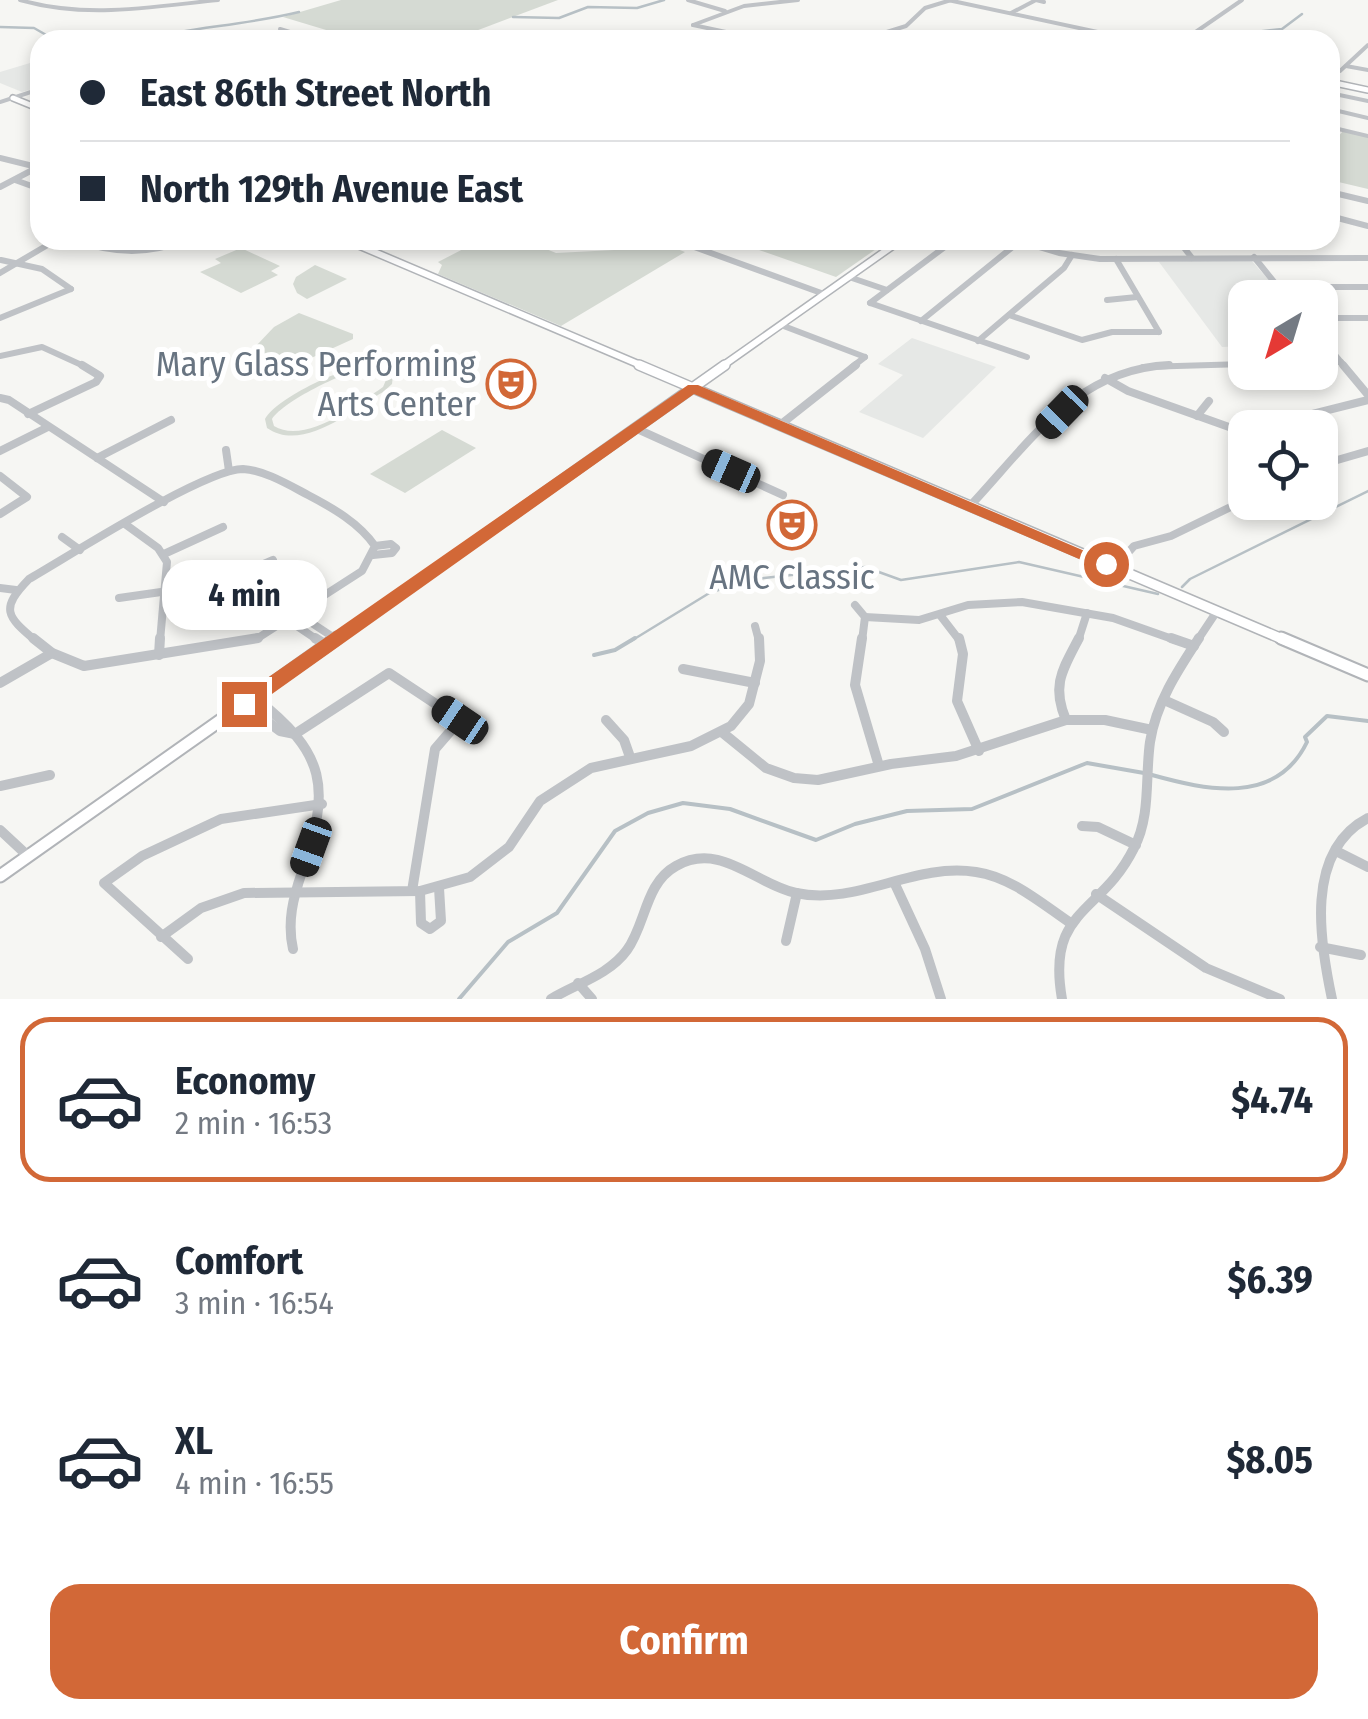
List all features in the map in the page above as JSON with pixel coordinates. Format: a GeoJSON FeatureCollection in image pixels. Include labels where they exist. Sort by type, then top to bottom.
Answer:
{"type":"FeatureCollection","features":[{"type":"Feature","properties":{"kind":"main road"},"geometry":{"type":"LineString","coordinates":[[1340,81],[1368,90]]}},
{"type":"Feature","properties":{"kind":"main road"},"geometry":{"type":"LineString","coordinates":[[14,98],[30,105]]}},
{"type":"Feature","properties":{"kind":"main road"},"geometry":{"type":"LineString","coordinates":[[372,250],[1368,675]]}},
{"type":"Feature","properties":{"kind":"main road"},"geometry":{"type":"LineString","coordinates":[[0,876],[888,250]]}},
{"type":"Feature","properties":{"kind":"street"},"geometry":{"type":"LineString","coordinates":[[20,0],[72,12],[218,0]]}},
{"type":"Feature","properties":{"kind":"street"},"geometry":{"type":"LineString","coordinates":[[688,0],[726,11]]}},
{"type":"Feature","properties":{"kind":"street"},"geometry":{"type":"LineString","coordinates":[[717,30],[693,25],[726,11],[798,0]]}},
{"type":"Feature","properties":{"kind":"street"},"geometry":{"type":"LineString","coordinates":[[893,30],[906,26],[925,8],[950,0],[1086,30]]}},
{"type":"Feature","properties":{"kind":"street"},"geometry":{"type":"LineString","coordinates":[[1011,14],[1036,0],[1046,1]]}},
{"type":"Feature","properties":{"kind":"street"},"geometry":{"type":"LineString","coordinates":[[1198,30],[1241,0]]}},
{"type":"Feature","properties":{"kind":"street"},"geometry":{"type":"LineString","coordinates":[[1020,16],[1046,1]]}},
{"type":"Feature","properties":{"kind":"street"},"geometry":{"type":"LineString","coordinates":[[1025,6],[1034,8]]}},
{"type":"Feature","properties":{"kind":"street"},"geometry":{"type":"LineString","coordinates":[[1340,70],[1366,49]]}},
{"type":"Feature","properties":{"kind":"street"},"geometry":{"type":"LineString","coordinates":[[1346,66],[1368,70]]}},
{"type":"Feature","properties":{"kind":"street"},"geometry":{"type":"LineString","coordinates":[[0,92],[14,98]]}},
{"type":"Feature","properties":{"kind":"street"},"geometry":{"type":"LineString","coordinates":[[0,102],[30,92]]}},
{"type":"Feature","properties":{"kind":"street"},"geometry":{"type":"LineString","coordinates":[[1340,95],[1368,101]]}},
{"type":"Feature","properties":{"kind":"street"},"geometry":{"type":"LineString","coordinates":[[1340,111],[1368,118]]}},
{"type":"Feature","properties":{"kind":"street"},"geometry":{"type":"LineString","coordinates":[[1340,129],[1368,136]]}},
{"type":"Feature","properties":{"kind":"street"},"geometry":{"type":"LineString","coordinates":[[0,158],[30,165]]}},
{"type":"Feature","properties":{"kind":"street"},"geometry":{"type":"LineString","coordinates":[[0,186],[30,172]]}},
{"type":"Feature","properties":{"kind":"street"},"geometry":{"type":"LineString","coordinates":[[15,180],[30,189]]}},
{"type":"Feature","properties":{"kind":"street"},"geometry":{"type":"LineString","coordinates":[[1340,194],[1368,201]]}},
{"type":"Feature","properties":{"kind":"street"},"geometry":{"type":"LineString","coordinates":[[1340,219],[1368,226]]}},
{"type":"Feature","properties":{"kind":"street"},"geometry":{"type":"LineString","coordinates":[[1347,246],[1352,257]]}},
{"type":"Feature","properties":{"kind":"street"},"geometry":{"type":"LineString","coordinates":[[0,274],[39,250]]}},
{"type":"Feature","properties":{"kind":"street"},"geometry":{"type":"LineString","coordinates":[[99,250],[144,250]]}},
{"type":"Feature","properties":{"kind":"street"},"geometry":{"type":"LineString","coordinates":[[703,250],[824,294]]}},
{"type":"Feature","properties":{"kind":"street"},"geometry":{"type":"LineString","coordinates":[[941,250],[870,302],[1027,357]]}},
{"type":"Feature","properties":{"kind":"street"},"geometry":{"type":"LineString","coordinates":[[921,321],[1007,250]]}},
{"type":"Feature","properties":{"kind":"street"},"geometry":{"type":"LineString","coordinates":[[1050,250],[1116,260],[1368,258]]}},
{"type":"Feature","properties":{"kind":"street"},"geometry":{"type":"LineString","coordinates":[[1186,250],[1192,258]]}},
{"type":"Feature","properties":{"kind":"street"},"geometry":{"type":"LineString","coordinates":[[130,263],[135,252]]}},
{"type":"Feature","properties":{"kind":"street"},"geometry":{"type":"LineString","coordinates":[[978,341],[1072,256]]}},
{"type":"Feature","properties":{"kind":"street"},"geometry":{"type":"LineString","coordinates":[[1254,257],[1273,280]]}},
{"type":"Feature","properties":{"kind":"street"},"geometry":{"type":"LineString","coordinates":[[0,259],[47,272],[70,289],[0,318]]}},
{"type":"Feature","properties":{"kind":"street"},"geometry":{"type":"LineString","coordinates":[[1009,315],[1082,340],[1112,332],[1159,332],[1116,260]]}},
{"type":"Feature","properties":{"kind":"street"},"geometry":{"type":"LineString","coordinates":[[849,277],[887,290]]}},
{"type":"Feature","properties":{"kind":"street"},"geometry":{"type":"LineString","coordinates":[[1338,286],[1368,286]]}},
{"type":"Feature","properties":{"kind":"street"},"geometry":{"type":"LineString","coordinates":[[1107,300],[1137,297]]}},
{"type":"Feature","properties":{"kind":"street"},"geometry":{"type":"LineString","coordinates":[[0,306],[12,313]]}},
{"type":"Feature","properties":{"kind":"street"},"geometry":{"type":"LineString","coordinates":[[1338,318],[1368,318]]}},
{"type":"Feature","properties":{"kind":"street"},"geometry":{"type":"LineString","coordinates":[[780,425],[865,357],[781,325]]}},
{"type":"Feature","properties":{"kind":"street"},"geometry":{"type":"LineString","coordinates":[[0,356],[30,344],[52,348],[101,379],[28,414]]}},
{"type":"Feature","properties":{"kind":"street"},"geometry":{"type":"LineString","coordinates":[[1319,410],[1368,398],[1338,358]]}},
{"type":"Feature","properties":{"kind":"street"},"geometry":{"type":"LineString","coordinates":[[970,506],[1076,397],[1105,378],[1164,366],[1228,364]]}},
{"type":"Feature","properties":{"kind":"street"},"geometry":{"type":"LineString","coordinates":[[1105,378],[1128,391],[1228,427]]}},
{"type":"Feature","properties":{"kind":"street"},"geometry":{"type":"LineString","coordinates":[[0,398],[164,502]]}},
{"type":"Feature","properties":{"kind":"street"},"geometry":{"type":"LineString","coordinates":[[1196,416],[1208,401]]}},
{"type":"Feature","properties":{"kind":"street"},"geometry":{"type":"LineString","coordinates":[[1303,402],[1314,410]]}},
{"type":"Feature","properties":{"kind":"street"},"geometry":{"type":"LineString","coordinates":[[97,458],[171,420]]}},
{"type":"Feature","properties":{"kind":"street"},"geometry":{"type":"LineString","coordinates":[[0,451],[48,427]]}},
{"type":"Feature","properties":{"kind":"street"},"geometry":{"type":"LineString","coordinates":[[635,428],[783,495]]}},
{"type":"Feature","properties":{"kind":"street"},"geometry":{"type":"LineString","coordinates":[[226,450],[229,471]]}},
{"type":"Feature","properties":{"kind":"street"},"geometry":{"type":"LineString","coordinates":[[1338,460],[1368,451]]}},
{"type":"Feature","properties":{"kind":"street"},"geometry":{"type":"LineString","coordinates":[[252,470],[274,477],[363,530],[374,550],[362,571],[271,632],[243,642],[84,666],[52,652],[12,620],[8,603],[16,590],[164,502],[229,471],[252,470]]}},
{"type":"Feature","properties":{"kind":"street"},"geometry":{"type":"LineString","coordinates":[[0,476],[26,495],[26,499],[0,514]]}},
{"type":"Feature","properties":{"kind":"street"},"geometry":{"type":"LineString","coordinates":[[1115,567],[1134,546],[1170,536],[1228,508]]}},
{"type":"Feature","properties":{"kind":"street"},"geometry":{"type":"LineString","coordinates":[[125,524],[164,554],[168,573],[159,655]]}},
{"type":"Feature","properties":{"kind":"street"},"geometry":{"type":"LineString","coordinates":[[164,554],[223,527]]}},
{"type":"Feature","properties":{"kind":"street"},"geometry":{"type":"LineString","coordinates":[[62,537],[80,550]]}},
{"type":"Feature","properties":{"kind":"street"},"geometry":{"type":"LineString","coordinates":[[119,598],[214,588],[273,560]]}},
{"type":"Feature","properties":{"kind":"street"},"geometry":{"type":"LineString","coordinates":[[0,588],[16,590]]}},
{"type":"Feature","properties":{"kind":"street"},"geometry":{"type":"LineString","coordinates":[[855,605],[865,617],[908,620],[998,601],[1133,623],[1194,646]]}},
{"type":"Feature","properties":{"kind":"street"},"geometry":{"type":"LineString","coordinates":[[1062,999],[1056,960],[1070,922],[1120,871],[1136,845],[1152,730],[1164,700],[1218,611]]}},
{"type":"Feature","properties":{"kind":"street"},"geometry":{"type":"LineString","coordinates":[[1066,720],[1054,696],[1055,680],[1080,643],[1087,613]]}},
{"type":"Feature","properties":{"kind":"street"},"geometry":{"type":"LineString","coordinates":[[298,614],[331,642]]}},
{"type":"Feature","properties":{"kind":"street"},"geometry":{"type":"LineString","coordinates":[[940,615],[961,640],[964,651],[956,698],[963,724],[979,751]]}},
{"type":"Feature","properties":{"kind":"street"},"geometry":{"type":"LineString","coordinates":[[865,617],[854,685],[879,766]]}},
{"type":"Feature","properties":{"kind":"street"},"geometry":{"type":"LineString","coordinates":[[288,620],[331,642]]}},
{"type":"Feature","properties":{"kind":"street"},"geometry":{"type":"LineString","coordinates":[[162,938],[189,916],[221,899],[259,892],[416,891],[439,888],[470,876],[500,856],[546,795],[591,768],[691,746],[723,733],[745,711],[755,683],[761,649],[755,626]]}},
{"type":"Feature","properties":{"kind":"street"},"geometry":{"type":"LineString","coordinates":[[0,683],[52,652]]}},
{"type":"Feature","properties":{"kind":"street"},"geometry":{"type":"LineString","coordinates":[[682,669],[755,683]]}},
{"type":"Feature","properties":{"kind":"street"},"geometry":{"type":"LineString","coordinates":[[295,734],[389,673],[460,720],[435,748],[416,891],[422,923],[430,929],[440,921],[439,888]]}},
{"type":"Feature","properties":{"kind":"street"},"geometry":{"type":"LineString","coordinates":[[1164,700],[1213,722],[1224,732]]}},
{"type":"Feature","properties":{"kind":"street"},"geometry":{"type":"LineString","coordinates":[[249,701],[280,731],[295,734],[304,743],[322,775],[322,804],[288,919],[293,949]]}},
{"type":"Feature","properties":{"kind":"street"},"geometry":{"type":"LineString","coordinates":[[606,720],[624,740],[630,758]]}},
{"type":"Feature","properties":{"kind":"street"},"geometry":{"type":"LineString","coordinates":[[723,733],[766,768],[794,778],[830,779],[879,766],[979,751],[1066,720],[1105,720],[1152,730]]}},
{"type":"Feature","properties":{"kind":"street"},"geometry":{"type":"LineString","coordinates":[[0,786],[50,774]]}},
{"type":"Feature","properties":{"kind":"street"},"geometry":{"type":"LineString","coordinates":[[188,959],[104,883],[142,856],[221,819],[322,804]]}},
{"type":"Feature","properties":{"kind":"street"},"geometry":{"type":"LineString","coordinates":[[220,806],[221,819]]}},
{"type":"Feature","properties":{"kind":"street"},"geometry":{"type":"LineString","coordinates":[[1332,999],[1320,947],[1320,894],[1336,851],[1350,829],[1368,818]]}},
{"type":"Feature","properties":{"kind":"street"},"geometry":{"type":"LineString","coordinates":[[1082,826],[1098,828],[1136,845]]}},
{"type":"Feature","properties":{"kind":"street"},"geometry":{"type":"LineString","coordinates":[[0,830],[28,856]]}},
{"type":"Feature","properties":{"kind":"street"},"geometry":{"type":"LineString","coordinates":[[1336,851],[1368,867]]}},
{"type":"Feature","properties":{"kind":"street"},"geometry":{"type":"LineString","coordinates":[[551,999],[608,968],[628,949],[655,886],[672,869],[696,859],[720,859],[797,893],[840,894],[938,870],[981,873],[1017,888],[1070,922]]}},
{"type":"Feature","properties":{"kind":"street"},"geometry":{"type":"LineString","coordinates":[[894,882],[925,949],[942,999]]}},
{"type":"Feature","properties":{"kind":"street"},"geometry":{"type":"LineString","coordinates":[[786,941],[797,893]]}},
{"type":"Feature","properties":{"kind":"street"},"geometry":{"type":"LineString","coordinates":[[1096,894],[1200,967],[1280,999]]}},
{"type":"Feature","properties":{"kind":"street"},"geometry":{"type":"LineString","coordinates":[[1320,947],[1361,955]]}},
{"type":"Feature","properties":{"kind":"street"},"geometry":{"type":"LineString","coordinates":[[578,983],[592,999]]}},
{"type":"Feature","properties":{"kind":"shaded area"},"geometry":{"type":"Polygon","coordinates":[[[341,0],[558,0],[478,30],[326,30],[283,17],[341,0]]]}},
{"type":"Feature","properties":{"kind":"shaded area"},"geometry":{"type":"Polygon","coordinates":[[[30,63],[30,90],[22,92],[0,83],[0,72],[30,63]]]}},
{"type":"Feature","properties":{"kind":"shaded area"},"geometry":{"type":"Polygon","coordinates":[[[1343,131],[1368,137],[1368,189],[1340,182],[1343,131]]]}},
{"type":"Feature","properties":{"kind":"shaded area"},"geometry":{"type":"Polygon","coordinates":[[[245,250],[280,266],[271,271],[278,275],[241,293],[200,272],[221,263],[215,259],[245,250]]]}},
{"type":"Feature","properties":{"kind":"shaded area"},"geometry":{"type":"Polygon","coordinates":[[[461,250],[685,252],[561,326],[438,274],[442,265],[438,262],[461,250]]]}},
{"type":"Feature","properties":{"kind":"shaded area"},"geometry":{"type":"Polygon","coordinates":[[[759,250],[875,250],[836,277],[759,250]]]}},
{"type":"Feature","properties":{"kind":"shaded area"},"geometry":{"type":"Polygon","coordinates":[[[1250,259],[1269,280],[1228,280],[1228,347],[1222,347],[1159,262],[1250,259]]]}},
{"type":"Feature","properties":{"kind":"shaded area"},"geometry":{"type":"Polygon","coordinates":[[[315,265],[347,279],[307,299],[297,293],[293,284],[296,277],[315,265]]]}},
{"type":"Feature","properties":{"kind":"shaded area"},"geometry":{"type":"Polygon","coordinates":[[[299,313],[353,334],[353,339],[287,369],[264,358],[256,346],[274,327],[299,313]]]}},
{"type":"Feature","properties":{"kind":"shaded area"},"geometry":{"type":"Polygon","coordinates":[[[912,338],[996,367],[923,438],[859,412],[903,375],[878,364],[912,338]]]}},
{"type":"Feature","properties":{"kind":"shaded area"},"geometry":{"type":"Polygon","coordinates":[[[372,365],[393,375],[392,384],[342,418],[311,432],[281,434],[267,428],[265,419],[284,401],[360,366],[372,365]],[[364,369],[329,381],[279,412],[272,419],[274,426],[300,430],[330,420],[383,387],[384,374],[364,369]]]}},
{"type":"Feature","properties":{"kind":"shaded area"},"geometry":{"type":"Polygon","coordinates":[[[442,430],[476,448],[405,493],[370,474],[442,430]]]}},
{"type":"Feature","properties":{"kind":"waterway"},"geometry":{"type":"LineString","coordinates":[[513,17],[559,18],[588,7],[637,8],[664,0]]}},
{"type":"Feature","properties":{"kind":"waterway"},"geometry":{"type":"LineString","coordinates":[[192,30],[299,12]]}},
{"type":"Feature","properties":{"kind":"waterway"},"geometry":{"type":"LineString","coordinates":[[1273,30],[1282,29],[1302,14]]}},
{"type":"Feature","properties":{"kind":"waterway"},"geometry":{"type":"LineString","coordinates":[[0,27],[38,30]]}},
{"type":"Feature","properties":{"kind":"waterway"},"geometry":{"type":"LineString","coordinates":[[1182,587],[1190,579],[1368,491]]}},
{"type":"Feature","properties":{"kind":"waterway"},"geometry":{"type":"LineString","coordinates":[[631,641],[711,592],[764,578],[865,567],[901,580],[1019,562],[1158,594]]}},
{"type":"Feature","properties":{"kind":"waterway"},"geometry":{"type":"LineString","coordinates":[[594,655],[615,650],[635,638]]}},
{"type":"Feature","properties":{"kind":"waterway"},"geometry":{"type":"LineString","coordinates":[[1152,775],[1217,788],[1259,785],[1294,762],[1307,742],[1305,737],[1327,716],[1368,721]]}},
{"type":"Feature","properties":{"kind":"waterway"},"geometry":{"type":"LineString","coordinates":[[459,999],[508,942],[557,913],[615,831],[648,813],[683,803],[730,809],[816,840],[855,824],[907,811],[972,809],[1087,763],[1144,773]]}},
{"type":"Feature","properties":{"kind":"place","name":"Mary Glass Performing Arts Center"},"geometry":{"type":"Point","coordinates":[511,384]}},
{"type":"Feature","properties":{"kind":"place","name":"AMC Classic"},"geometry":{"type":"Point","coordinates":[792,525]}},
{"type":"Feature","properties":{"kind":"route"},"geometry":{"type":"LineString","coordinates":[[244,704],[693,388],[1106,564]]}}]}
